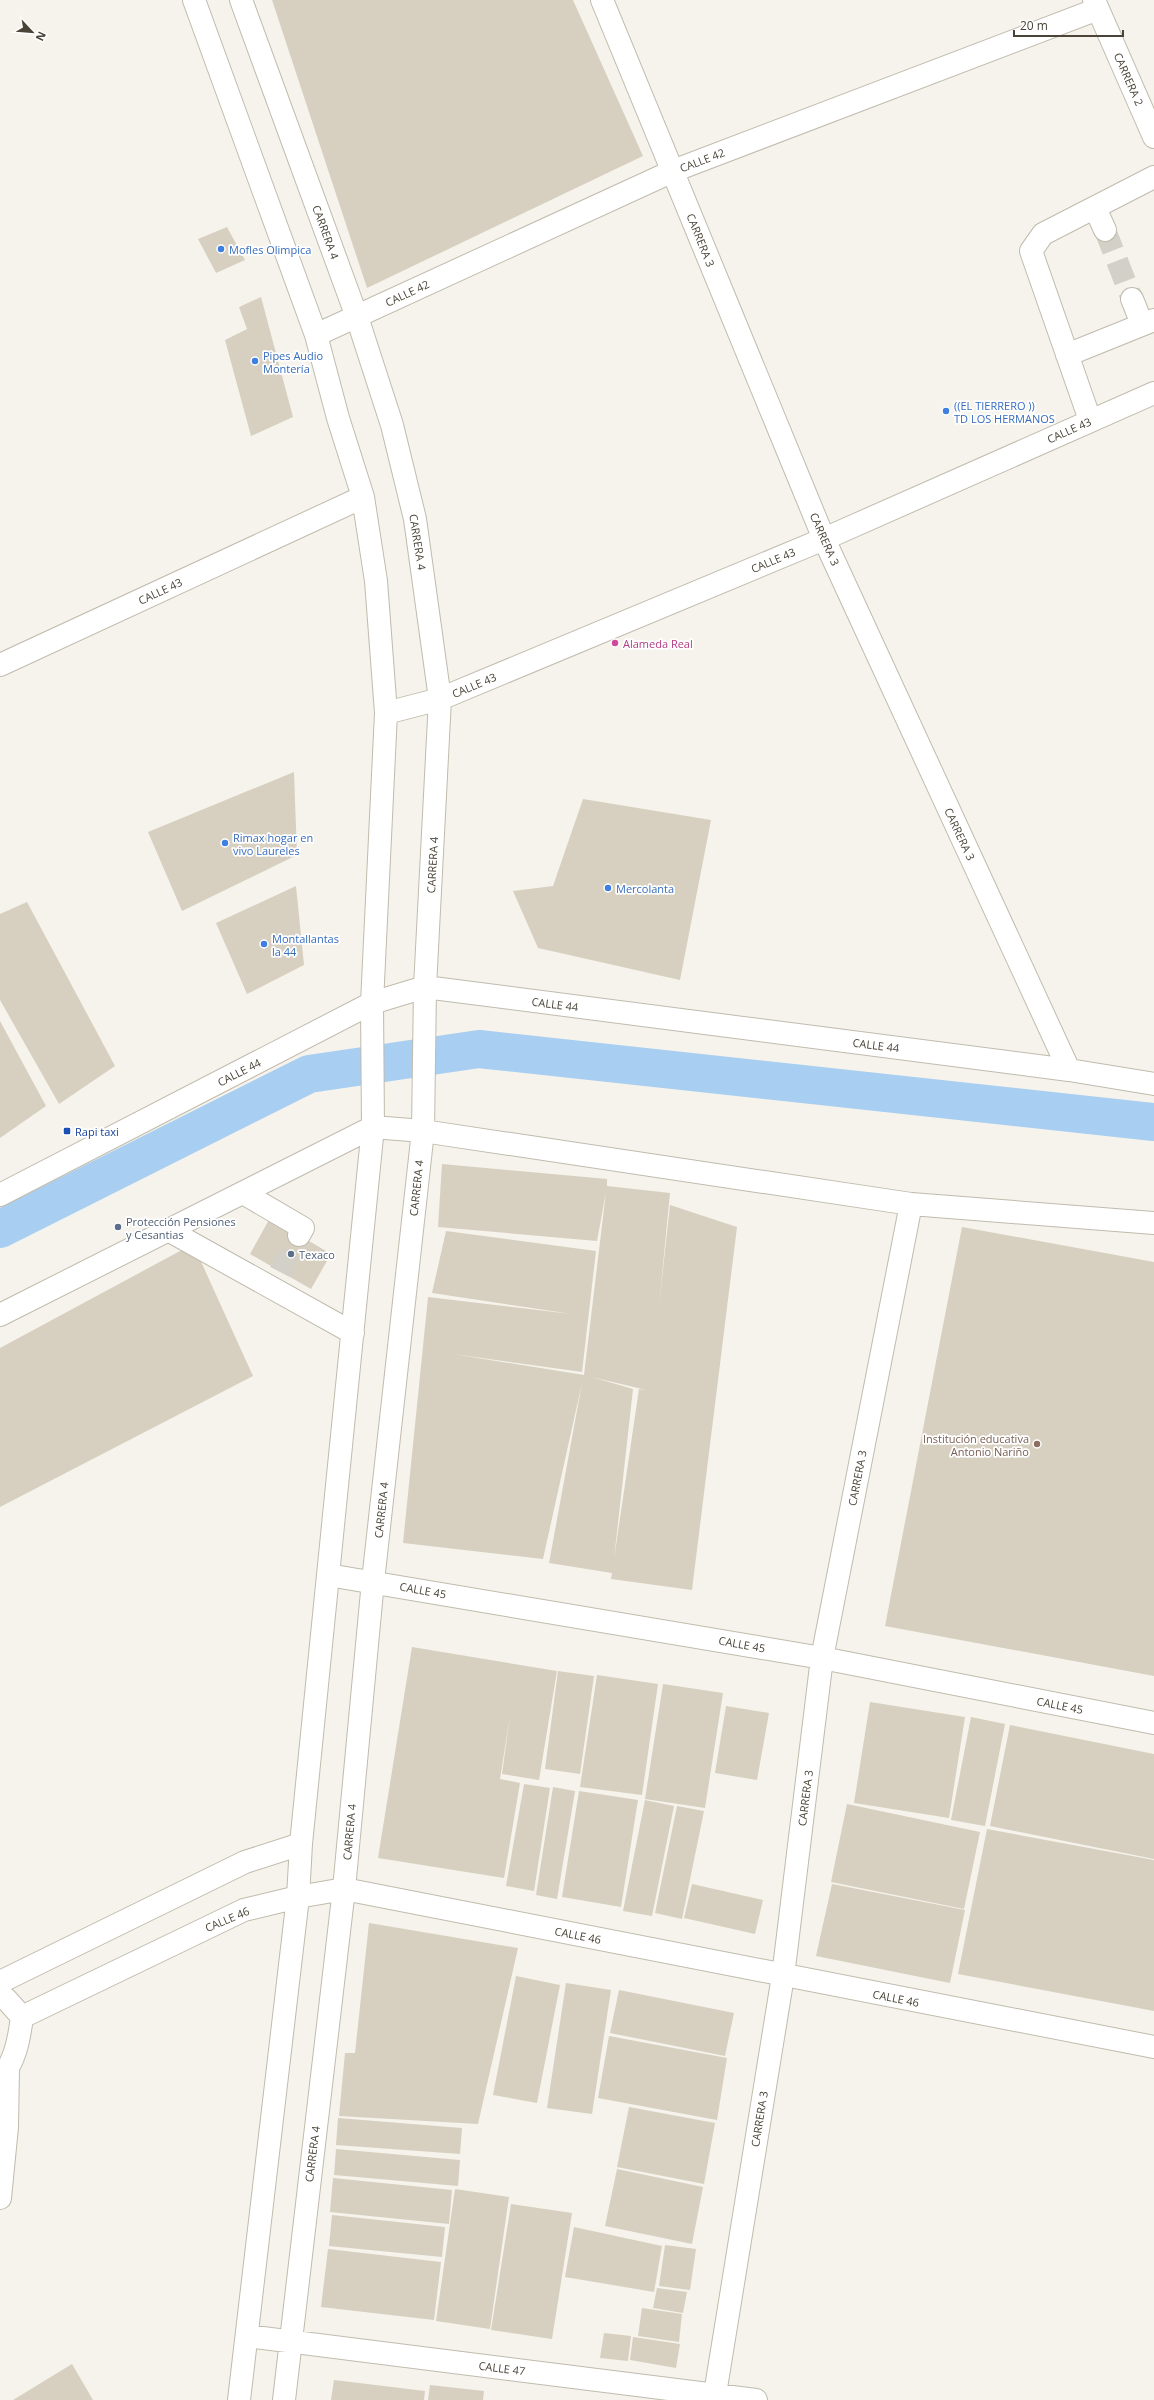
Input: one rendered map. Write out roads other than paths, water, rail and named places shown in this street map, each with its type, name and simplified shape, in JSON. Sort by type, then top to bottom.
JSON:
[{"type":"street","points":[[194,0],[316,335],[338,418],[363,497],[376,581],[386,713],[372,1003],[373,1127],[301,1844],[298,1897],[239,2400]]},
{"type":"street","name":"CARRERA 4","points":[[241,0],[357,317],[392,425],[416,519],[440,699],[425,987],[424,1093],[422,1131],[373,1581],[344,1889],[284,2400]]},
{"type":"street","name":"CARRERA 3","points":[[602,0],[824,539],[1069,1070]]},
{"type":"street","name":"CALLE 42","points":[[316,335],[673,172],[1096,4]]},
{"type":"street","name":"CARRERA 2","points":[[1096,4],[1154,136]]},
{"type":"street","points":[[1090,420],[1030,251],[1043,234],[1154,177]]},
{"type":"street","points":[[1095,208],[1106,230]]},
{"type":"street","points":[[1067,355],[1148,322],[1132,299]]},
{"type":"street","name":"CALLE 43","points":[[386,713],[440,699],[824,539],[1090,420],[1154,394]]},
{"type":"street","name":"CALLE 43","points":[[0,665],[363,497]]},
{"type":"street","name":"CALLE 44","points":[[0,1195],[372,1003],[425,987],[1069,1070],[1154,1084]]},
{"type":"street","points":[[0,1315],[373,1127],[422,1131],[911,1204],[1154,1223]]},
{"type":"street","points":[[243,1193],[303,1228],[299,1235]]},
{"type":"street","name":"CARRERA 3","points":[[714,2397],[783,1976],[822,1658],[911,1204]]},
{"type":"street","points":[[168,1230],[276,1280],[353,1333]]},
{"type":"street","name":"CALLE 45","points":[[328,1575],[373,1581],[822,1658],[1154,1723]]},
{"type":"street","points":[[0,1982],[245,1862],[301,1844]]},
{"type":"street","name":"CALLE 46","points":[[22,2017],[244,1910],[298,1897],[344,1889],[1154,2048]]},
{"type":"street","points":[[0,1996],[6,2000],[22,2017],[19,2041],[4,2074],[7,2127],[0,2198]]},
{"type":"street","name":"CALLE 47","points":[[247,2336],[714,2397],[756,2400]]},
{"type":"waterway","points":[[0,1229],[309,1074],[479,1049],[1154,1122]]},
{"type":"tunnel","points":[[1105,230],[1132,299]]},
{"type":"tunnel","points":[[280,1272],[299,1235]]},
{"type":"place","name":"Mofles Olimpica","points":[[221,249]]},
{"type":"place","name":"Pipes Audio Montería","points":[[255,361]]},
{"type":"place","name":"((EL TIERRERO )) TD LOS HERMANOS","points":[[946,411]]},
{"type":"place","name":"Alameda Real","points":[[615,643]]},
{"type":"place","name":"Rimax hogar en vivo Laureles","points":[[225,843]]},
{"type":"place","name":"Mercolanta","points":[[608,888]]},
{"type":"place","name":"Montallantas la 44","points":[[264,944]]},
{"type":"place","name":"Rapi taxi","points":[[67,1131]]},
{"type":"place","name":"Protección Pensiones y Cesantias","points":[[118,1227]]},
{"type":"place","name":"Texaco","points":[[291,1254]]},
{"type":"place","name":"Institución educativa Antonio Nariño","points":[[1037,1444]]}]
